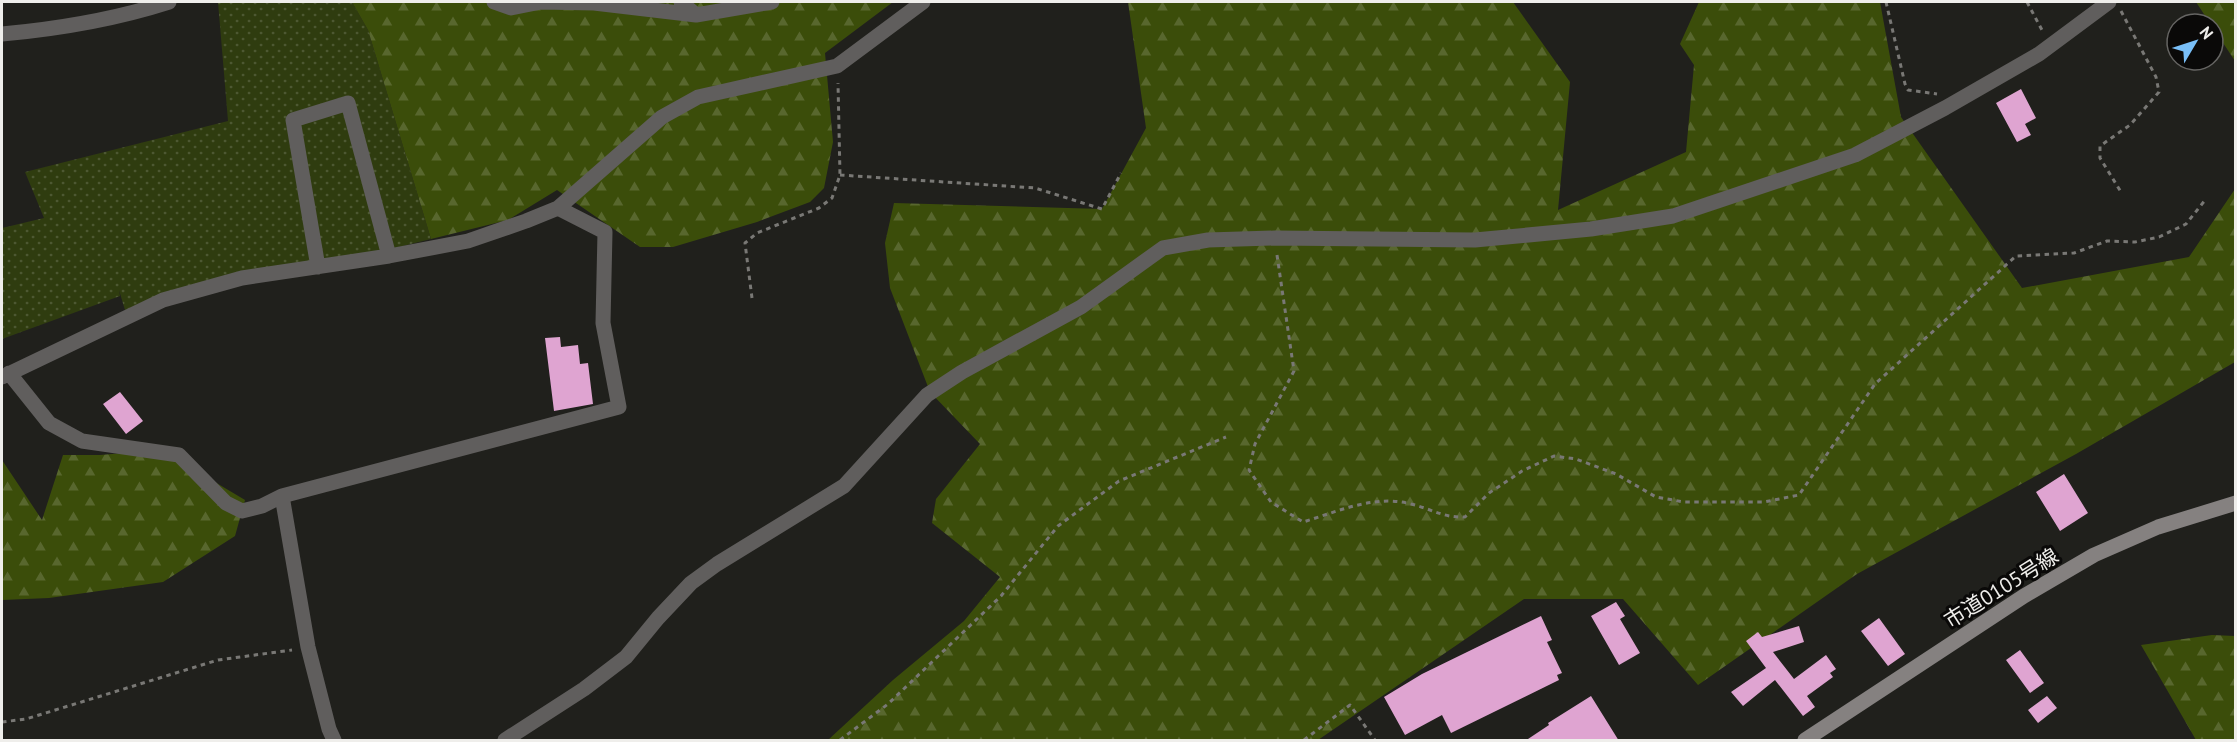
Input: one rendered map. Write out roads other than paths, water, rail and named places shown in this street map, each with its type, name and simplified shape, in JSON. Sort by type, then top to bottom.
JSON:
[{"type":"street","points":[[2,34],[57,27],[169,2]]},
{"type":"street","points":[[494,2],[511,8],[541,2],[594,3],[696,15],[772,2]]},
{"type":"street","points":[[681,2],[696,15]]},
{"type":"street","points":[[558,208],[605,232],[603,323],[619,407],[282,496],[262,506],[242,511],[226,503],[179,455],[82,441],[49,423],[5,375],[163,300],[242,278],[389,256],[468,241],[558,208],[662,117],[698,96],[837,66],[923,2]]},
{"type":"street","points":[[505,741],[584,689],[626,657],[665,611],[708,570],[844,486],[927,394],[962,372],[1081,307],[1164,248],[1208,240],[1275,238],[1476,240],[1591,229],[1673,216],[1856,155],[1955,103],[2115,6]]},
{"type":"street","points":[[318,267],[293,120],[348,103],[389,256]]},
{"type":"street","points":[[282,496],[308,647],[334,741]]},
{"type":"street","name":"市道0105号線","points":[[1805,741],[2024,596],[2094,555],[2158,527],[2235,503]]}]
